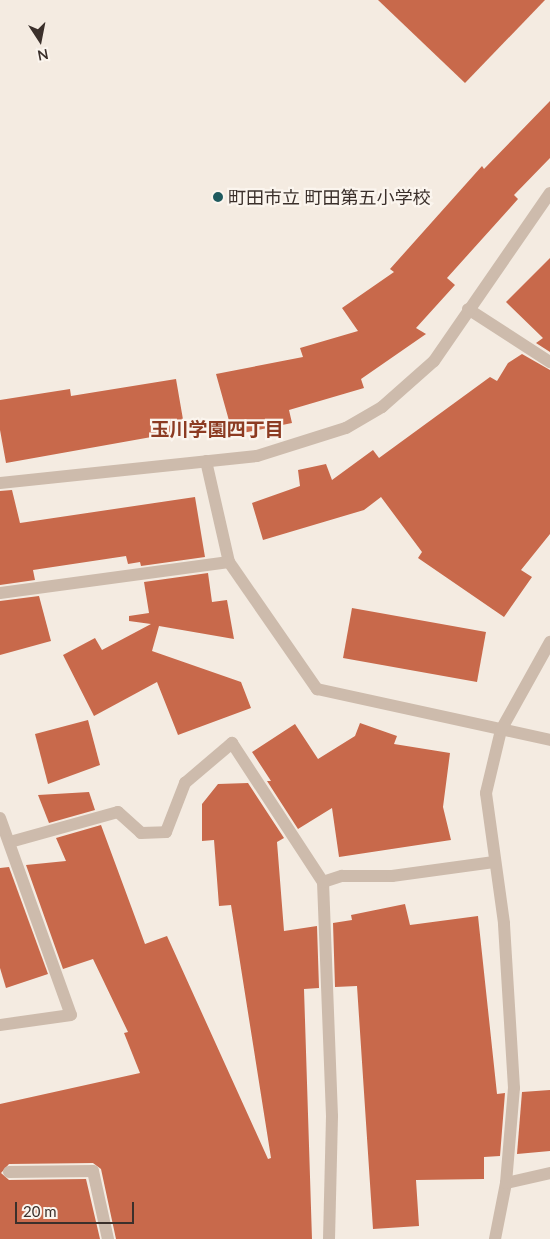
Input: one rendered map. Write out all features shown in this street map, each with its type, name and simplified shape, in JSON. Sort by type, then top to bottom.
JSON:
[{"type":"street","points":[[0,483],[257,456],[346,428],[382,407],[434,362],[468,309],[550,193]]},
{"type":"street","points":[[468,309],[550,362]]},
{"type":"street","points":[[206,461],[229,562],[317,689],[550,740]]},
{"type":"street","points":[[0,593],[229,562]]},
{"type":"street","points":[[495,1239],[506,1183],[514,1088],[504,923],[494,862],[486,793],[501,730],[550,642]]},
{"type":"street","points":[[10,842],[118,812],[141,833],[166,832],[185,784],[232,743],[323,882],[332,1116],[329,1239]]},
{"type":"street","points":[[0,818],[71,1015],[0,1025]]},
{"type":"street","points":[[323,882],[342,876],[392,876],[494,862]]},
{"type":"street","points":[[9,1172],[93,1171],[108,1239]]},
{"type":"street","points":[[506,1183],[550,1173]]},
{"type":"building","points":[[378,0],[545,0],[465,83]]},
{"type":"building","points":[[550,101],[550,158],[514,195],[518,199],[447,278],[455,285],[416,328],[426,334],[361,379],[364,388],[289,410],[292,423],[233,435],[216,374],[303,357],[300,348],[358,331],[342,308],[394,272],[390,269],[482,166],[484,169]]},
{"type":"building","points":[[550,258],[550,352],[536,343],[543,338],[506,302]]},
{"type":"building","points":[[522,354],[550,370],[550,534],[521,570],[532,577],[504,617],[418,558],[422,552],[381,497],[364,510],[263,540],[252,503],[300,486],[298,470],[326,464],[332,480],[373,450],[379,458],[490,377],[497,381],[508,363]]},
{"type":"building","points":[[176,379],[185,431],[6,463],[0,430],[0,400],[70,389],[71,396]]},
{"type":"building","points":[[12,490],[20,523],[195,497],[205,557],[141,566],[140,562],[128,564],[126,556],[33,570],[35,580],[0,585],[0,491]]},
{"type":"building","points":[[208,573],[212,602],[227,600],[234,639],[159,626],[152,651],[241,682],[251,708],[178,735],[157,682],[94,716],[63,655],[95,638],[102,650],[151,624],[129,621],[129,616],[149,613],[144,582]]},
{"type":"building","points":[[39,596],[51,641],[0,655],[0,601]]},
{"type":"building","points":[[352,608],[486,632],[477,682],[343,658]]},
{"type":"building","points":[[88,720],[100,765],[48,784],[35,734]]},
{"type":"building","points":[[360,723],[397,736],[394,744],[450,753],[443,807],[451,840],[339,857],[332,808],[298,829],[267,781],[271,781],[252,752],[295,724],[318,759],[355,736]]},
{"type":"building","points":[[248,783],[284,838],[277,842],[284,931],[317,926],[319,988],[304,989],[312,1239],[116,1239],[101,1169],[93,1163],[9,1164],[1,1173],[9,1180],[86,1179],[100,1239],[0,1239],[0,1104],[140,1073],[124,1033],[128,1032],[93,959],[63,969],[26,865],[66,861],[56,838],[101,825],[145,944],[167,936],[268,1159],[271,1158],[231,905],[219,906],[214,840],[202,841],[202,804],[218,784]]},
{"type":"building","points":[[89,792],[95,810],[49,823],[38,795]]},
{"type":"building","points":[[9,867],[48,974],[6,988],[0,968],[0,868]]},
{"type":"building","points":[[405,904],[410,925],[478,916],[497,1094],[505,1093],[500,1156],[484,1157],[484,1179],[416,1180],[419,1226],[373,1229],[357,986],[335,987],[333,923],[352,920],[351,915]]},
{"type":"building","points":[[550,1090],[550,1151],[517,1154],[522,1092]]},
{"type":"place","name":"町田市立 町田第五小学校","points":[[218,197]]},
{"type":"district","name":"玉川学園四丁目","points":[[217,429]]}]
